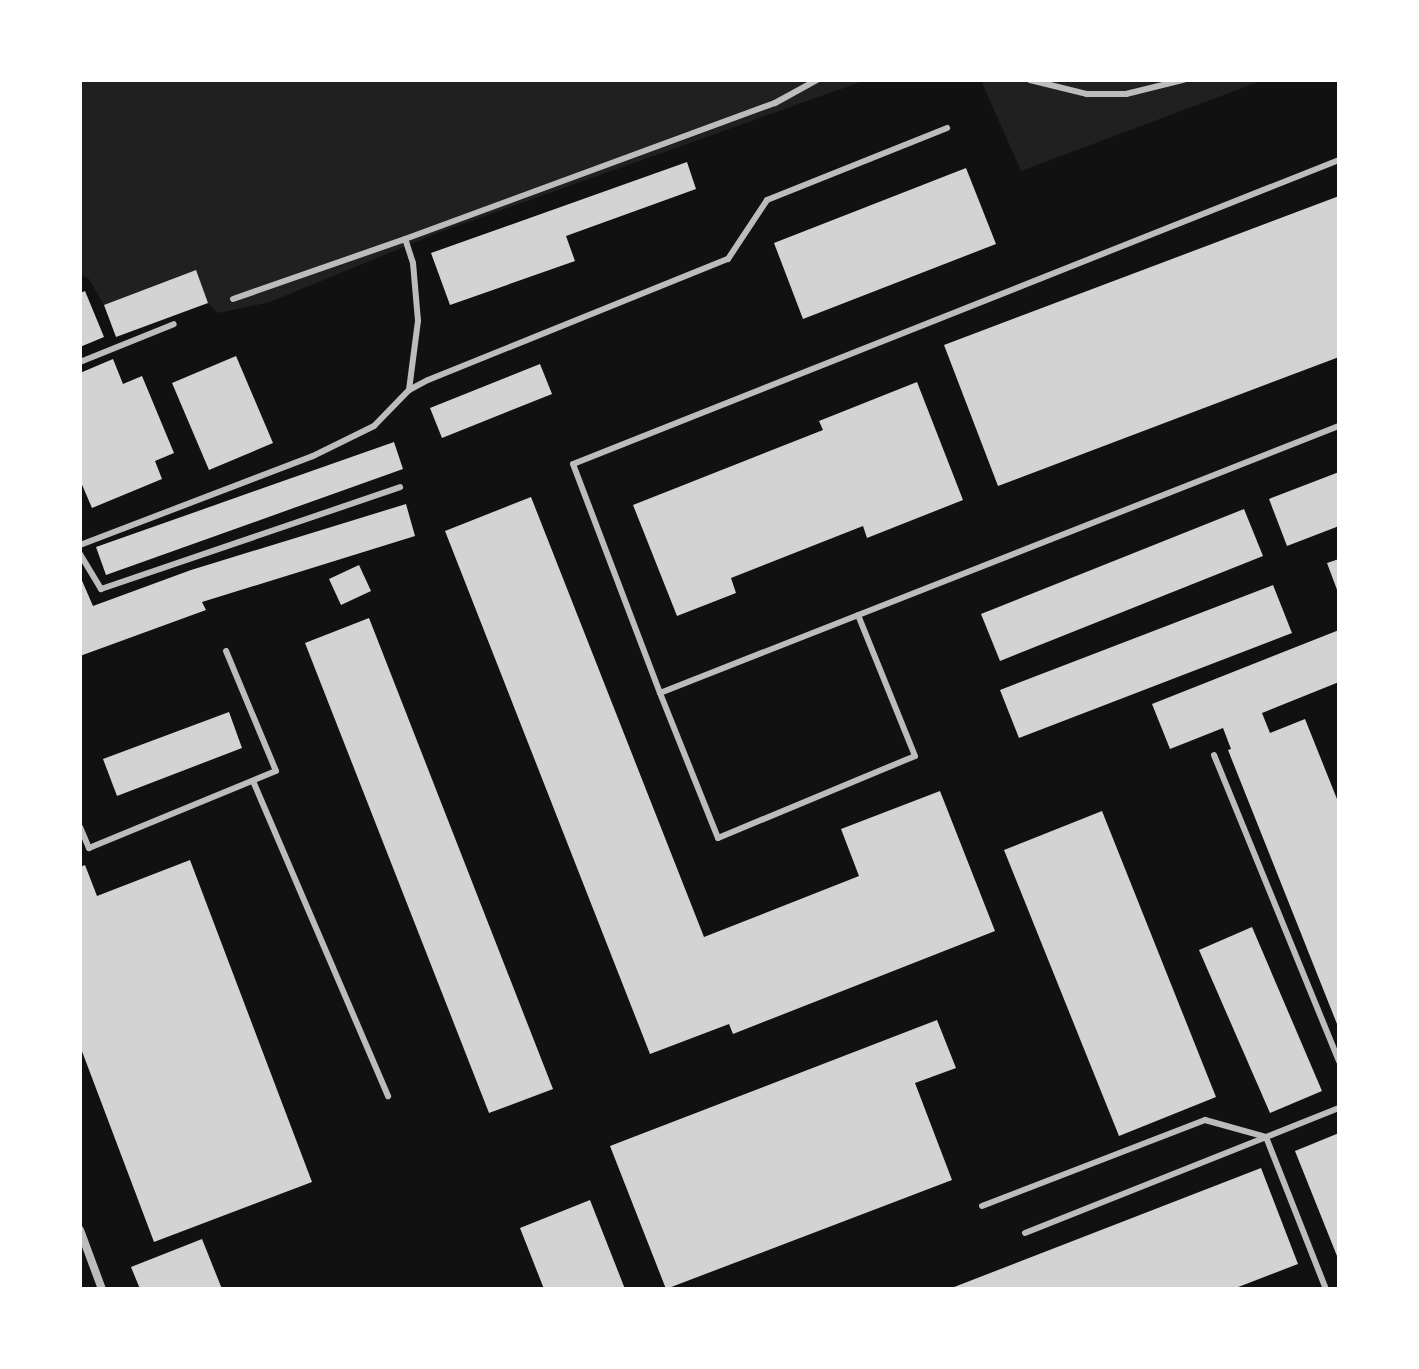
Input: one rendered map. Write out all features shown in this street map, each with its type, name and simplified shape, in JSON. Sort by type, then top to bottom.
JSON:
[{"type":"street","points":[[80,1230],[102,1289]]},
{"type":"lane","points":[[233,299],[775,103],[817,80]]},
{"type":"lane","points":[[1030,80],[1087,94],[1126,94],[1183,80]]},
{"type":"lane","points":[[80,545],[313,456],[374,426],[409,390],[728,259],[767,200],[947,128]]},
{"type":"lane","points":[[858,615],[915,756],[718,838],[573,464],[1339,160]]},
{"type":"lane","points":[[405,239],[413,263],[418,321],[409,390]]},
{"type":"lane","points":[[80,362],[174,324]]},
{"type":"lane","points":[[660,693],[1339,426]]},
{"type":"lane","points":[[80,554],[101,589],[400,487]]},
{"type":"lane","points":[[80,827],[89,848],[276,771],[226,651]]},
{"type":"lane","points":[[1214,755],[1339,1062]]},
{"type":"lane","points":[[253,781],[388,1096]]},
{"type":"lane","points":[[1025,1233],[1339,1108]]},
{"type":"lane","points":[[982,1206],[1205,1120],[1266,1137]]},
{"type":"lane","points":[[1266,1137],[1326,1289]]},
{"type":"shaded area","points":[[80,80],[866,80],[440,232],[270,302],[218,313],[208,303],[195,270],[104,305],[89,279],[80,274]]},
{"type":"shaded area","points":[[981,80],[1264,80],[1021,171]]},
{"type":"building","points":[[687,162],[696,189],[566,236],[575,261],[450,305],[431,253]]},
{"type":"building","points":[[966,168],[996,244],[803,319],[774,243]]},
{"type":"building","points":[[1339,196],[1339,357],[998,486],[944,345]]},
{"type":"building","points":[[196,270],[208,303],[116,337],[104,305]]},
{"type":"building","points":[[85,291],[104,337],[80,347],[80,293]]},
{"type":"building","points":[[236,356],[273,443],[209,470],[172,383]]},
{"type":"building","points":[[113,359],[123,384],[142,376],[174,453],[155,461],[162,479],[92,508],[80,480],[80,373]]},
{"type":"building","points":[[540,364],[552,394],[442,438],[430,408]]},
{"type":"building","points":[[917,382],[963,500],[867,538],[863,526],[731,578],[736,593],[677,616],[633,505],[823,430],[819,421]]},
{"type":"building","points":[[394,442],[403,469],[106,575],[96,547]]},
{"type":"building","points":[[1339,472],[1339,526],[1287,546],[1269,499]]},
{"type":"building","points":[[531,497],[704,937],[859,876],[841,829],[940,791],[995,931],[733,1034],[729,1024],[650,1054],[445,531]]},
{"type":"building","points":[[406,504],[415,536],[202,602],[206,610],[80,656],[80,576],[93,606],[191,570]]},
{"type":"building","points":[[1244,509],[1263,556],[1000,661],[981,614]]},
{"type":"building","points":[[1339,559],[1339,595],[1327,563]]},
{"type":"building","points":[[359,565],[371,591],[341,605],[329,579]]},
{"type":"building","points":[[1273,585],[1292,633],[1019,738],[1000,690]]},
{"type":"building","points":[[369,618],[553,1089],[489,1113],[305,643]]},
{"type":"building","points":[[1339,630],[1339,682],[1262,713],[1270,733],[1305,719],[1339,804],[1339,1029],[1228,750],[1231,749],[1223,728],[1170,749],[1152,704]]},
{"type":"building","points":[[229,712],[242,748],[117,796],[103,759]]},
{"type":"building","points":[[1102,811],[1216,1097],[1119,1136],[1004,850]]},
{"type":"building","points":[[190,860],[312,1182],[154,1242],[80,1046],[80,867],[85,865],[97,896]]},
{"type":"building","points":[[1252,927],[1322,1091],[1270,1113],[1199,950]]},
{"type":"building","points":[[937,1020],[956,1068],[915,1083],[952,1180],[666,1289],[610,1146]]},
{"type":"building","points":[[1339,1133],[1339,1261],[1295,1151]]},
{"type":"building","points":[[1261,1168],[1298,1264],[1233,1289],[949,1289]]},
{"type":"building","points":[[590,1200],[625,1289],[544,1289],[520,1228]]},
{"type":"building","points":[[202,1239],[222,1289],[140,1289],[131,1267]]}]
